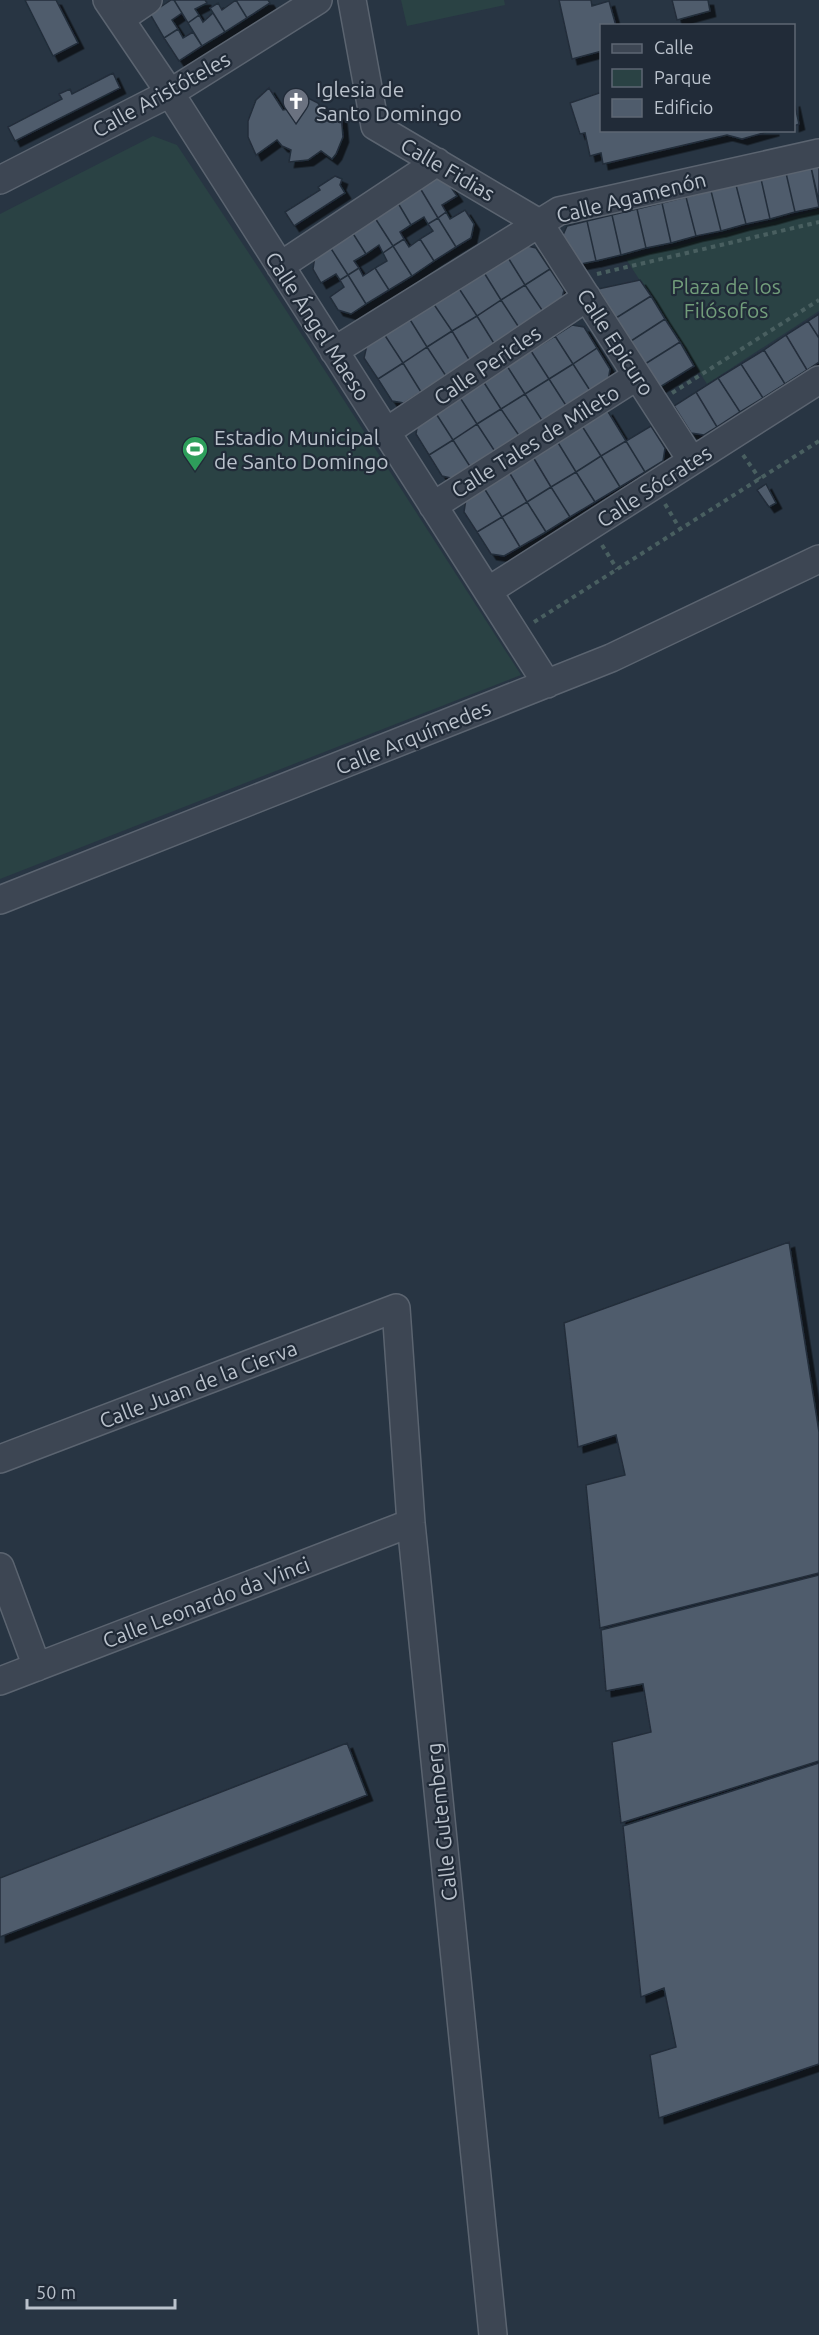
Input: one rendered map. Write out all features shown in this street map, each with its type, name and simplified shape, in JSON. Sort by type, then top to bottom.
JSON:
[{"type":"street","points":[[113,10],[148,0]]},
{"type":"street","name":"Calle Aristóteles","points":[[0,180],[170,93],[318,0]]},
{"type":"street","name":"Calle Fidias","points":[[352,0],[375,126],[539,223]]},
{"type":"street","name":"Calle Ángel Maeso","points":[[113,10],[170,93],[547,684]]},
{"type":"street","name":"Calle Agamenón","points":[[334,351],[559,211],[819,153]]},
{"type":"street","points":[[280,266],[437,162]]},
{"type":"street","name":"Calle Epicuro","points":[[539,223],[692,461]]},
{"type":"street","name":"Calle Pericles","points":[[386,432],[581,288]]},
{"type":"street","name":"Calle Tales de Mileto","points":[[433,506],[637,376]]},
{"type":"street","name":"Calle Sócrates","points":[[488,591],[819,380]]},
{"type":"street","name":"Calle Arquímedes","points":[[0,900],[611,658],[819,559]]},
{"type":"street","name":"Calle Juan de la Cierva","points":[[0,1459],[396,1308]]},
{"type":"street","name":"Calle Gutemberg","points":[[396,1308],[411,1523],[493,2335]]},
{"type":"street","name":"Calle Leonardo da Vinci","points":[[0,1681],[411,1523]]},
{"type":"street","points":[[0,1567],[38,1667]]},
{"type":"path","points":[[581,288],[819,222]]},
{"type":"path","points":[[655,403],[819,300]]},
{"type":"path","points":[[516,634],[819,441]]},
{"type":"path","points":[[743,455],[760,479]]},
{"type":"path","points":[[653,486],[680,530]]},
{"type":"path","points":[[590,527],[617,569]]},
{"type":"green space","points":[[401,0],[504,0],[505,5],[407,26]]},
{"type":"green space","name":"Estadio Municipal de Santo Domingo","points":[[153,136],[177,145],[521,675],[0,879],[0,214]]},
{"type":"green space","name":"Plaza de los Filósofos","points":[[819,210],[819,311],[707,384],[626,259]]},
{"type":"building","points":[[25,0],[56,0],[78,43],[53,56]]},
{"type":"building","points":[[174,0],[182,13],[172,20],[178,29],[164,38],[150,14]]},
{"type":"building","points":[[174,0],[205,0],[207,3],[195,9],[199,15],[188,23]]},
{"type":"building","points":[[236,0],[268,0],[270,3],[247,18]]},
{"type":"building","points":[[236,0],[247,18],[225,32],[210,8],[218,3],[222,10]]},
{"type":"building","points":[[559,0],[591,0],[592,6],[609,1],[615,24],[600,24],[600,52],[572,59]]},
{"type":"building","points":[[672,0],[708,0],[710,11],[677,20]]},
{"type":"building","points":[[213,13],[225,32],[202,46],[188,23],[199,15],[203,22]]},
{"type":"building","points":[[178,29],[183,38],[193,32],[202,46],[179,61],[164,38]]},
{"type":"building","points":[[113,73],[120,88],[15,141],[8,127],[62,99],[59,94],[70,89],[72,94]]},
{"type":"building","name":"Iglesia de Santo Domingo","points":[[269,88],[283,110],[300,107],[302,95],[318,103],[328,118],[341,113],[343,137],[332,159],[321,151],[308,160],[289,162],[291,150],[282,146],[277,140],[256,155],[248,137],[248,121],[256,100]]},
{"type":"building","points":[[600,93],[600,132],[767,132],[742,139],[727,135],[603,164],[601,153],[590,156],[585,133],[580,134],[570,103]]},
{"type":"building","points":[[795,106],[799,124],[795,126]]},
{"type":"building","points":[[819,165],[819,202],[811,167]]},
{"type":"building","points":[[811,167],[819,207],[795,212],[786,173]]},
{"type":"building","points":[[786,173],[795,212],[770,219],[761,179]]},
{"type":"building","points":[[335,176],[342,179],[340,185],[345,193],[294,226],[285,212],[320,190],[318,187]]},
{"type":"building","points":[[437,177],[448,183],[457,196],[442,205],[446,212],[438,218],[420,188]]},
{"type":"building","points":[[761,179],[770,219],[746,224],[736,185]]},
{"type":"building","points":[[736,185],[746,224],[721,231],[711,191]]},
{"type":"building","points":[[420,188],[438,218],[428,224],[424,217],[411,225],[398,203]]},
{"type":"building","points":[[711,191],[721,231],[696,236],[686,197]]},
{"type":"building","points":[[686,197],[696,236],[671,243],[662,203]]},
{"type":"building","points":[[398,203],[411,225],[400,232],[404,239],[393,246],[375,218]]},
{"type":"building","points":[[662,203],[671,243],[646,248],[637,209]]},
{"type":"building","points":[[637,209],[646,248],[621,255],[612,215]]},
{"type":"building","points":[[465,210],[474,224],[471,238],[456,247],[438,218],[446,212],[450,219]]},
{"type":"building","points":[[612,215],[621,255],[596,261],[587,221]]},
{"type":"building","points":[[375,218],[393,246],[383,253],[379,245],[366,254],[352,232]]},
{"type":"building","points":[[438,218],[456,247],[434,261],[420,239],[433,231],[428,224]]},
{"type":"building","points":[[587,221],[596,261],[581,264],[563,235],[567,226]]},
{"type":"building","points":[[352,232],[366,254],[354,261],[359,268],[348,275],[330,247]]},
{"type":"building","points":[[404,239],[409,247],[420,239],[434,261],[412,276],[393,246]]},
{"type":"building","points":[[524,245],[536,248],[550,269],[525,285],[507,256]]},
{"type":"building","points":[[393,246],[412,276],[389,290],[375,268],[387,261],[383,253]]},
{"type":"building","points":[[330,247],[348,275],[340,280],[336,274],[321,283],[313,269],[315,256]]},
{"type":"building","points":[[507,256],[525,285],[501,300],[483,271]]},
{"type":"building","points":[[359,268],[363,276],[375,268],[389,290],[366,304],[348,275]]},
{"type":"building","points":[[550,269],[564,290],[561,303],[544,313],[525,285]]},
{"type":"building","points":[[483,271],[501,300],[477,316],[458,287]]},
{"type":"building","points":[[348,275],[366,304],[351,314],[338,310],[330,297],[344,287],[340,280]]},
{"type":"building","points":[[640,280],[651,296],[616,318],[598,289]]},
{"type":"building","points":[[525,285],[544,313],[520,329],[501,300]]},
{"type":"building","points":[[458,287],[477,316],[452,331],[433,303]]},
{"type":"building","points":[[651,296],[665,319],[631,341],[616,318]]},
{"type":"building","points":[[501,300],[520,329],[495,345],[477,316]]},
{"type":"building","points":[[433,303],[452,331],[427,347],[409,318]]},
{"type":"building","points":[[819,314],[819,338],[808,321]]},
{"type":"building","points":[[477,316],[495,345],[470,361],[452,331]]},
{"type":"building","points":[[409,318],[427,347],[403,363],[384,334]]},
{"type":"building","points":[[665,319],[680,342],[645,364],[631,341]]},
{"type":"building","points":[[808,321],[819,338],[819,362],[807,370],[786,335]]},
{"type":"building","points":[[572,325],[584,327],[597,348],[573,364],[555,336]]},
{"type":"building","points":[[452,331],[470,361],[446,376],[427,347]]},
{"type":"building","points":[[384,334],[403,363],[378,379],[364,358],[367,345]]},
{"type":"building","points":[[786,335],[807,370],[785,384],[764,350]]},
{"type":"building","points":[[555,336],[573,364],[549,379],[531,351]]},
{"type":"building","points":[[680,342],[694,366],[660,387],[645,364]]},
{"type":"building","points":[[427,347],[446,376],[421,392],[403,363]]},
{"type":"building","points":[[597,348],[610,369],[608,381],[591,392],[573,364]]},
{"type":"building","points":[[764,350],[785,384],[763,398],[741,364]]},
{"type":"building","points":[[531,351],[549,379],[525,394],[507,366]]},
{"type":"building","points":[[403,363],[421,392],[404,403],[392,401],[378,379]]},
{"type":"building","points":[[573,364],[591,392],[567,407],[549,379]]},
{"type":"building","points":[[741,364],[763,398],[740,412],[718,378]]},
{"type":"building","points":[[507,366],[525,394],[501,409],[483,381]]},
{"type":"building","points":[[718,378],[740,412],[717,427],[696,392]]},
{"type":"building","points":[[549,379],[567,407],[543,422],[525,394]]},
{"type":"building","points":[[483,381],[501,409],[477,424],[459,396]]},
{"type":"building","points":[[696,392],[717,427],[704,435],[691,433],[674,406]]},
{"type":"building","points":[[525,394],[543,422],[520,437],[501,409]]},
{"type":"building","points":[[459,396],[477,424],[453,440],[435,412]]},
{"type":"building","points":[[501,409],[520,437],[496,453],[477,424]]},
{"type":"building","points":[[607,410],[626,441],[601,456],[582,426]]},
{"type":"building","points":[[435,412],[453,440],[429,455],[416,434],[418,422]]},
{"type":"building","points":[[477,424],[496,453],[471,468],[453,440]]},
{"type":"building","points":[[582,426],[601,456],[576,472],[557,441]]},
{"type":"building","points":[[651,426],[665,448],[663,461],[645,472],[626,441]]},
{"type":"building","points":[[453,440],[471,468],[455,479],[442,476],[429,455]]},
{"type":"building","points":[[557,441],[576,472],[551,487],[533,457]]},
{"type":"building","points":[[626,441],[645,472],[620,487],[601,456]]},
{"type":"building","points":[[601,456],[620,487],[595,502],[576,472]]},
{"type":"building","points":[[533,457],[551,487],[527,502],[509,472]]},
{"type":"building","points":[[509,472],[527,502],[502,517],[484,488]]},
{"type":"building","points":[[576,472],[595,502],[570,517],[551,487]]},
{"type":"building","points":[[766,484],[776,503],[769,507],[757,490]]},
{"type":"building","points":[[551,487],[570,517],[546,532],[527,502]]},
{"type":"building","points":[[484,488],[502,517],[477,532],[464,512],[466,499]]},
{"type":"building","points":[[527,502],[546,532],[520,547],[502,517]]},
{"type":"building","points":[[502,517],[520,547],[504,556],[491,554],[477,532]]},
{"type":"building","points":[[789,1242],[819,1432],[819,1573],[600,1628],[586,1485],[625,1475],[616,1435],[578,1447],[564,1323]]},
{"type":"building","points":[[819,1575],[819,1761],[621,1823],[612,1742],[651,1732],[643,1684],[606,1691],[601,1630]]},
{"type":"building","points":[[347,1743],[367,1795],[0,1937],[0,1878]]},
{"type":"building","points":[[819,1763],[819,2064],[659,2118],[650,2055],[676,2047],[664,1988],[641,1997],[623,1826]]},
{"type":"place","name":"Iglesia de Santo Domingo","points":[[296,124]]},
{"type":"place","name":"Estadio Municipal de Santo Domingo","points":[[195,472]]}]
